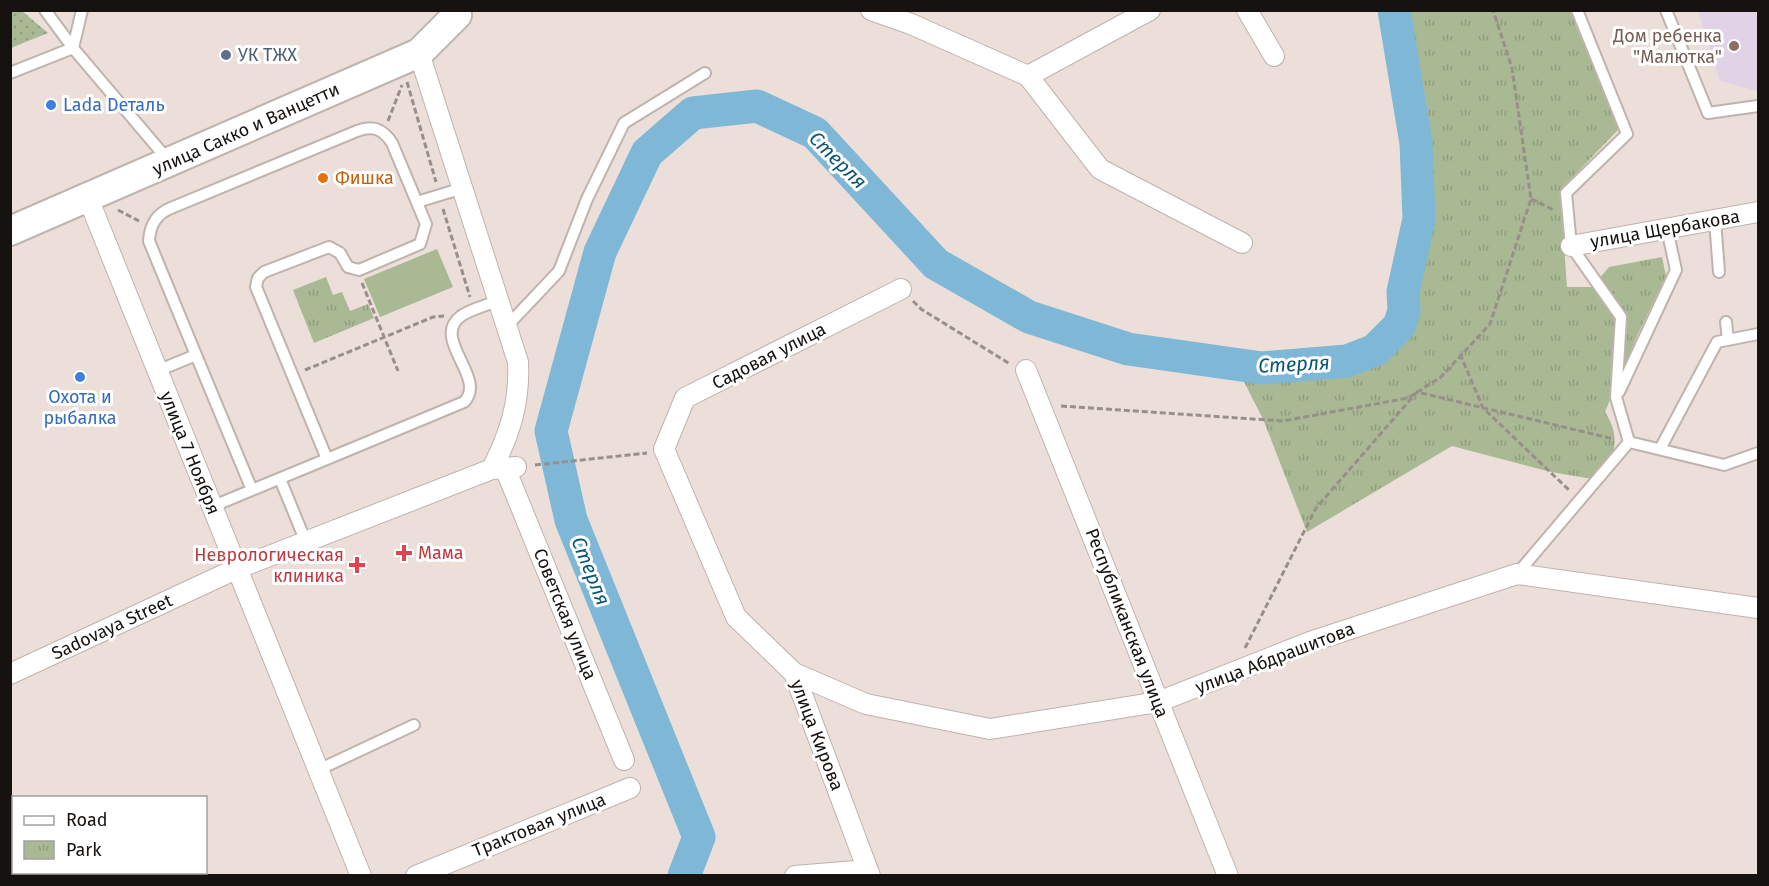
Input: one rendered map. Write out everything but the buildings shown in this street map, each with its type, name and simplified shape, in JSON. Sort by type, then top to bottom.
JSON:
[{"type":"street","points":[[871,10],[911,24],[1028,76],[1100,169],[1242,243]]},
{"type":"street","points":[[1028,76],[1150,10]]},
{"type":"street","points":[[1247,10],[1274,56]]},
{"type":"street","name":"улица Сакко и Ванцетти","points":[[10,231],[98,201],[171,162],[419,53],[460,12]]},
{"type":"street","points":[[419,53],[518,362],[518,402],[509,435],[504,468]]},
{"type":"street","name":"улица 7 Ноября","points":[[98,201],[157,371],[361,876]]},
{"type":"street","name":"улица Щербакова","points":[[1571,246],[1758,212]]},
{"type":"street","name":"Садовая улица","points":[[664,449],[685,398],[901,289]]},
{"type":"street","name":"Республиканская улица","points":[[1026,370],[1042,404],[1228,876]]},
{"type":"street","name":"улица Кирова","points":[[664,449],[736,617],[794,673],[869,873]]},
{"type":"street","name":"Sadovaya Street","points":[[10,674],[236,569],[504,468]]},
{"type":"street","name":"Советская улица","points":[[504,468],[624,760]]},
{"type":"street","name":"улица Абдрашитова","points":[[794,673],[866,704],[990,729],[1158,702],[1310,642],[1517,574],[1758,608]]},
{"type":"street","name":"Трактовая улица","points":[[416,876],[630,788]]},
{"type":"street","points":[[795,876],[869,873]]},
{"type":"lane","points":[[45,10],[73,48],[171,162]]},
{"type":"lane","points":[[73,48],[82,10]]},
{"type":"lane","points":[[1577,10],[1627,134],[1566,193],[1571,246],[1621,317],[1616,397],[1629,442]]},
{"type":"lane","points":[[1666,10],[1708,113],[1758,106]]},
{"type":"lane","points":[[10,73],[73,48]]},
{"type":"lane","points":[[508,325],[559,271],[587,199],[624,123],[705,73]]},
{"type":"lane","points":[[252,490],[149,241],[151,227],[164,211],[365,128],[384,132],[392,143],[426,224],[420,243],[357,270],[348,267],[340,253],[329,247],[264,272],[258,278],[256,287],[327,459]]},
{"type":"lane","points":[[417,202],[463,188]]},
{"type":"lane","points":[[1714,220],[1719,272]]},
{"type":"lane","points":[[1616,397],[1676,270],[1667,229]]},
{"type":"lane","points":[[211,507],[459,405],[467,398],[471,385],[452,340],[456,321],[460,316],[499,300]]},
{"type":"lane","points":[[1725,322],[1728,340]]},
{"type":"lane","points":[[1660,449],[1717,342],[1758,334]]},
{"type":"lane","points":[[157,371],[196,355]]},
{"type":"lane","points":[[1629,442],[1724,465],[1758,453]]},
{"type":"lane","points":[[1517,574],[1629,442]]},
{"type":"lane","points":[[280,479],[306,542]]},
{"type":"lane","points":[[318,770],[414,724]]},
{"type":"path","points":[[1042,404],[1283,421],[1408,398],[1441,377],[1490,324],[1531,199],[1512,68],[1493,10]]},
{"type":"path","points":[[384,132],[405,78]]},
{"type":"path","points":[[1531,199],[1568,217]]},
{"type":"path","points":[[98,201],[151,227]]},
{"type":"path","points":[[357,270],[398,370]]},
{"type":"path","points":[[901,289],[921,309],[1004,362],[1026,370]]},
{"type":"path","points":[[292,375],[440,315],[456,321]]},
{"type":"path","points":[[1460,354],[1483,408],[1569,489],[1562,521]]},
{"type":"path","points":[[1417,392],[1629,442]]},
{"type":"path","points":[[1232,673],[1316,508],[1417,392]]},
{"type":"path","points":[[504,468],[636,456]]},
{"type":"shaded area","name":"Дом ребенка \"Малютка\"","points":[[1698,11],[1758,11],[1758,91],[1720,81]]},
{"type":"green space","points":[[11,10],[22,11],[48,33],[11,48]]},
{"type":"green space","points":[[1402,11],[1570,11],[1619,129],[1560,190],[1567,287],[1592,287],[1609,267],[1662,257],[1666,276],[1637,336],[1605,412],[1615,438],[1613,454],[1604,481],[1551,472],[1452,446],[1307,532],[1263,419],[1242,378],[1348,370],[1385,356],[1411,324],[1413,287],[1429,221],[1428,164]]},
{"type":"green space","points":[[437,249],[453,287],[380,317],[364,279]]},
{"type":"green space","points":[[326,277],[333,295],[342,292],[350,311],[368,304],[374,318],[314,343],[293,290]]},
{"type":"waterway","name":"Стерля","points":[[684,876],[699,837],[571,520],[551,431],[600,252],[647,153],[693,113],[757,106],[815,133],[936,264],[1029,317],[1128,349],[1262,368],[1347,361],[1375,350],[1399,326],[1404,311],[1403,292],[1419,219],[1416,143],[1394,10]]},
{"type":"place","name":"Дом ребенка \"Малютка\"","points":[[1734,46]]},
{"type":"place","name":"УК ТЖХ","points":[[226,55]]},
{"type":"place","name":"Lada Dеталь","points":[[51,105]]},
{"type":"place","name":"Фишка","points":[[323,178]]},
{"type":"place","name":"Охота и рыбалка","points":[[80,377]]},
{"type":"place","name":"Мама","points":[[404,553]]},
{"type":"place","name":"Неврологическая клиника","points":[[357,565]]}]
